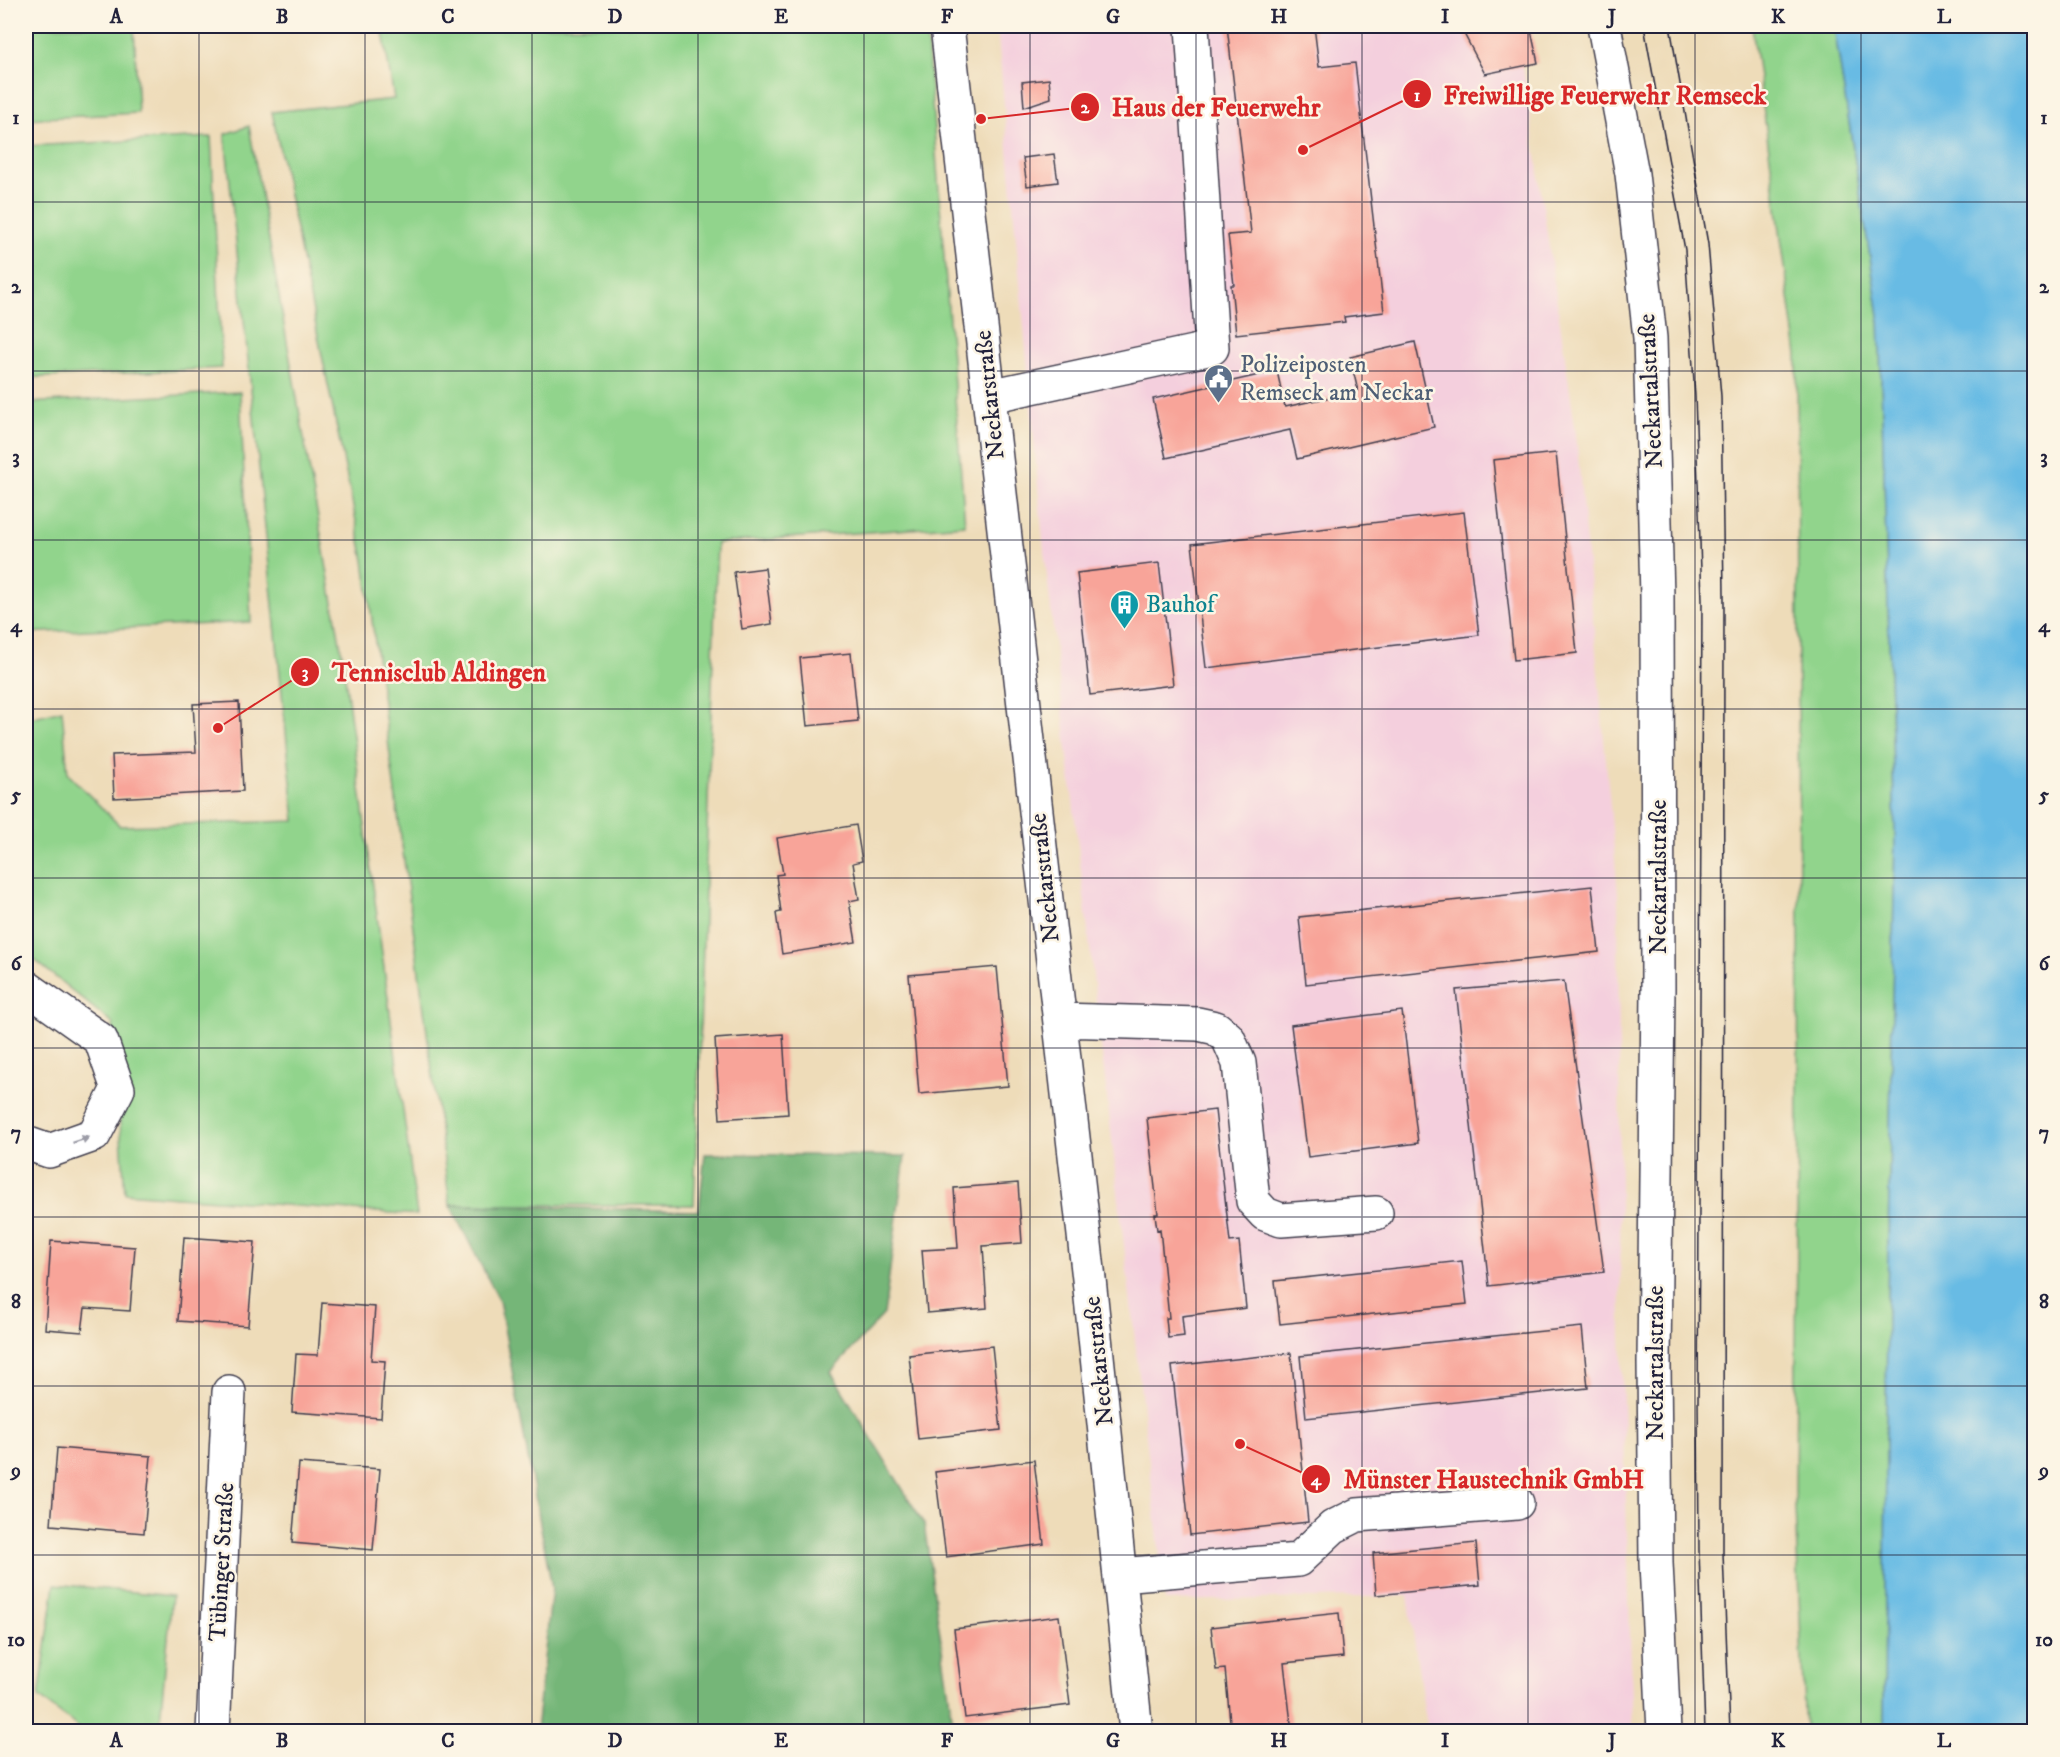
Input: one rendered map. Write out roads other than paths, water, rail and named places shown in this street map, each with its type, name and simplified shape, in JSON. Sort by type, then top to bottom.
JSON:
[{"type":"street","name":"Neckarstraße","points":[[947,26],[1060,1020],[1136,1731]]},
{"type":"street","points":[[990,396],[1212,348],[1192,26]]},
{"type":"street","name":"Neckartalstraße","points":[[1604,26],[1632,174],[1650,338],[1657,596],[1658,1001],[1654,1363],[1656,1552],[1664,1731]]},
{"type":"street","points":[[26,987],[101,1040],[118,1089],[94,1135],[48,1151],[26,1143]]},
{"type":"street","points":[[1060,1020],[1198,1024],[1216,1028],[1228,1038],[1239,1063],[1253,1201],[1265,1214],[1281,1220],[1376,1213]]},
{"type":"street","name":"Tübinger Straße","points":[[213,1731],[229,1392]]},
{"type":"street","points":[[1120,1575],[1298,1560],[1333,1527],[1357,1515],[1517,1503]]},
{"type":"water","points":[[1834,26],[2034,26],[2034,1731],[1884,1731],[1887,1308],[1895,832],[1879,315]]},
{"type":"tram line","points":[[1644,26],[1685,250],[1695,396],[1702,600],[1698,1404],[1699,1550],[1705,1732]]},
{"type":"tram line","points":[[1670,26],[1708,244],[1721,396],[1724,594],[1723,1553],[1730,1732]]},
{"type":"place","name":"Haus der Feuerwehr","points":[[981,119]]},
{"type":"place","name":"Freiwillige Feuerwehr Remseck","points":[[1303,150]]},
{"type":"place","name":"Polizeiposten Remseck am Neckar","points":[[1219,404]]},
{"type":"place","name":"Bauhof","points":[[1125,630]]},
{"type":"place","name":"Tennisclub Aldingen","points":[[218,728]]},
{"type":"place","name":"Münster Haustechnik GmbH","points":[[1240,1444]]}]
